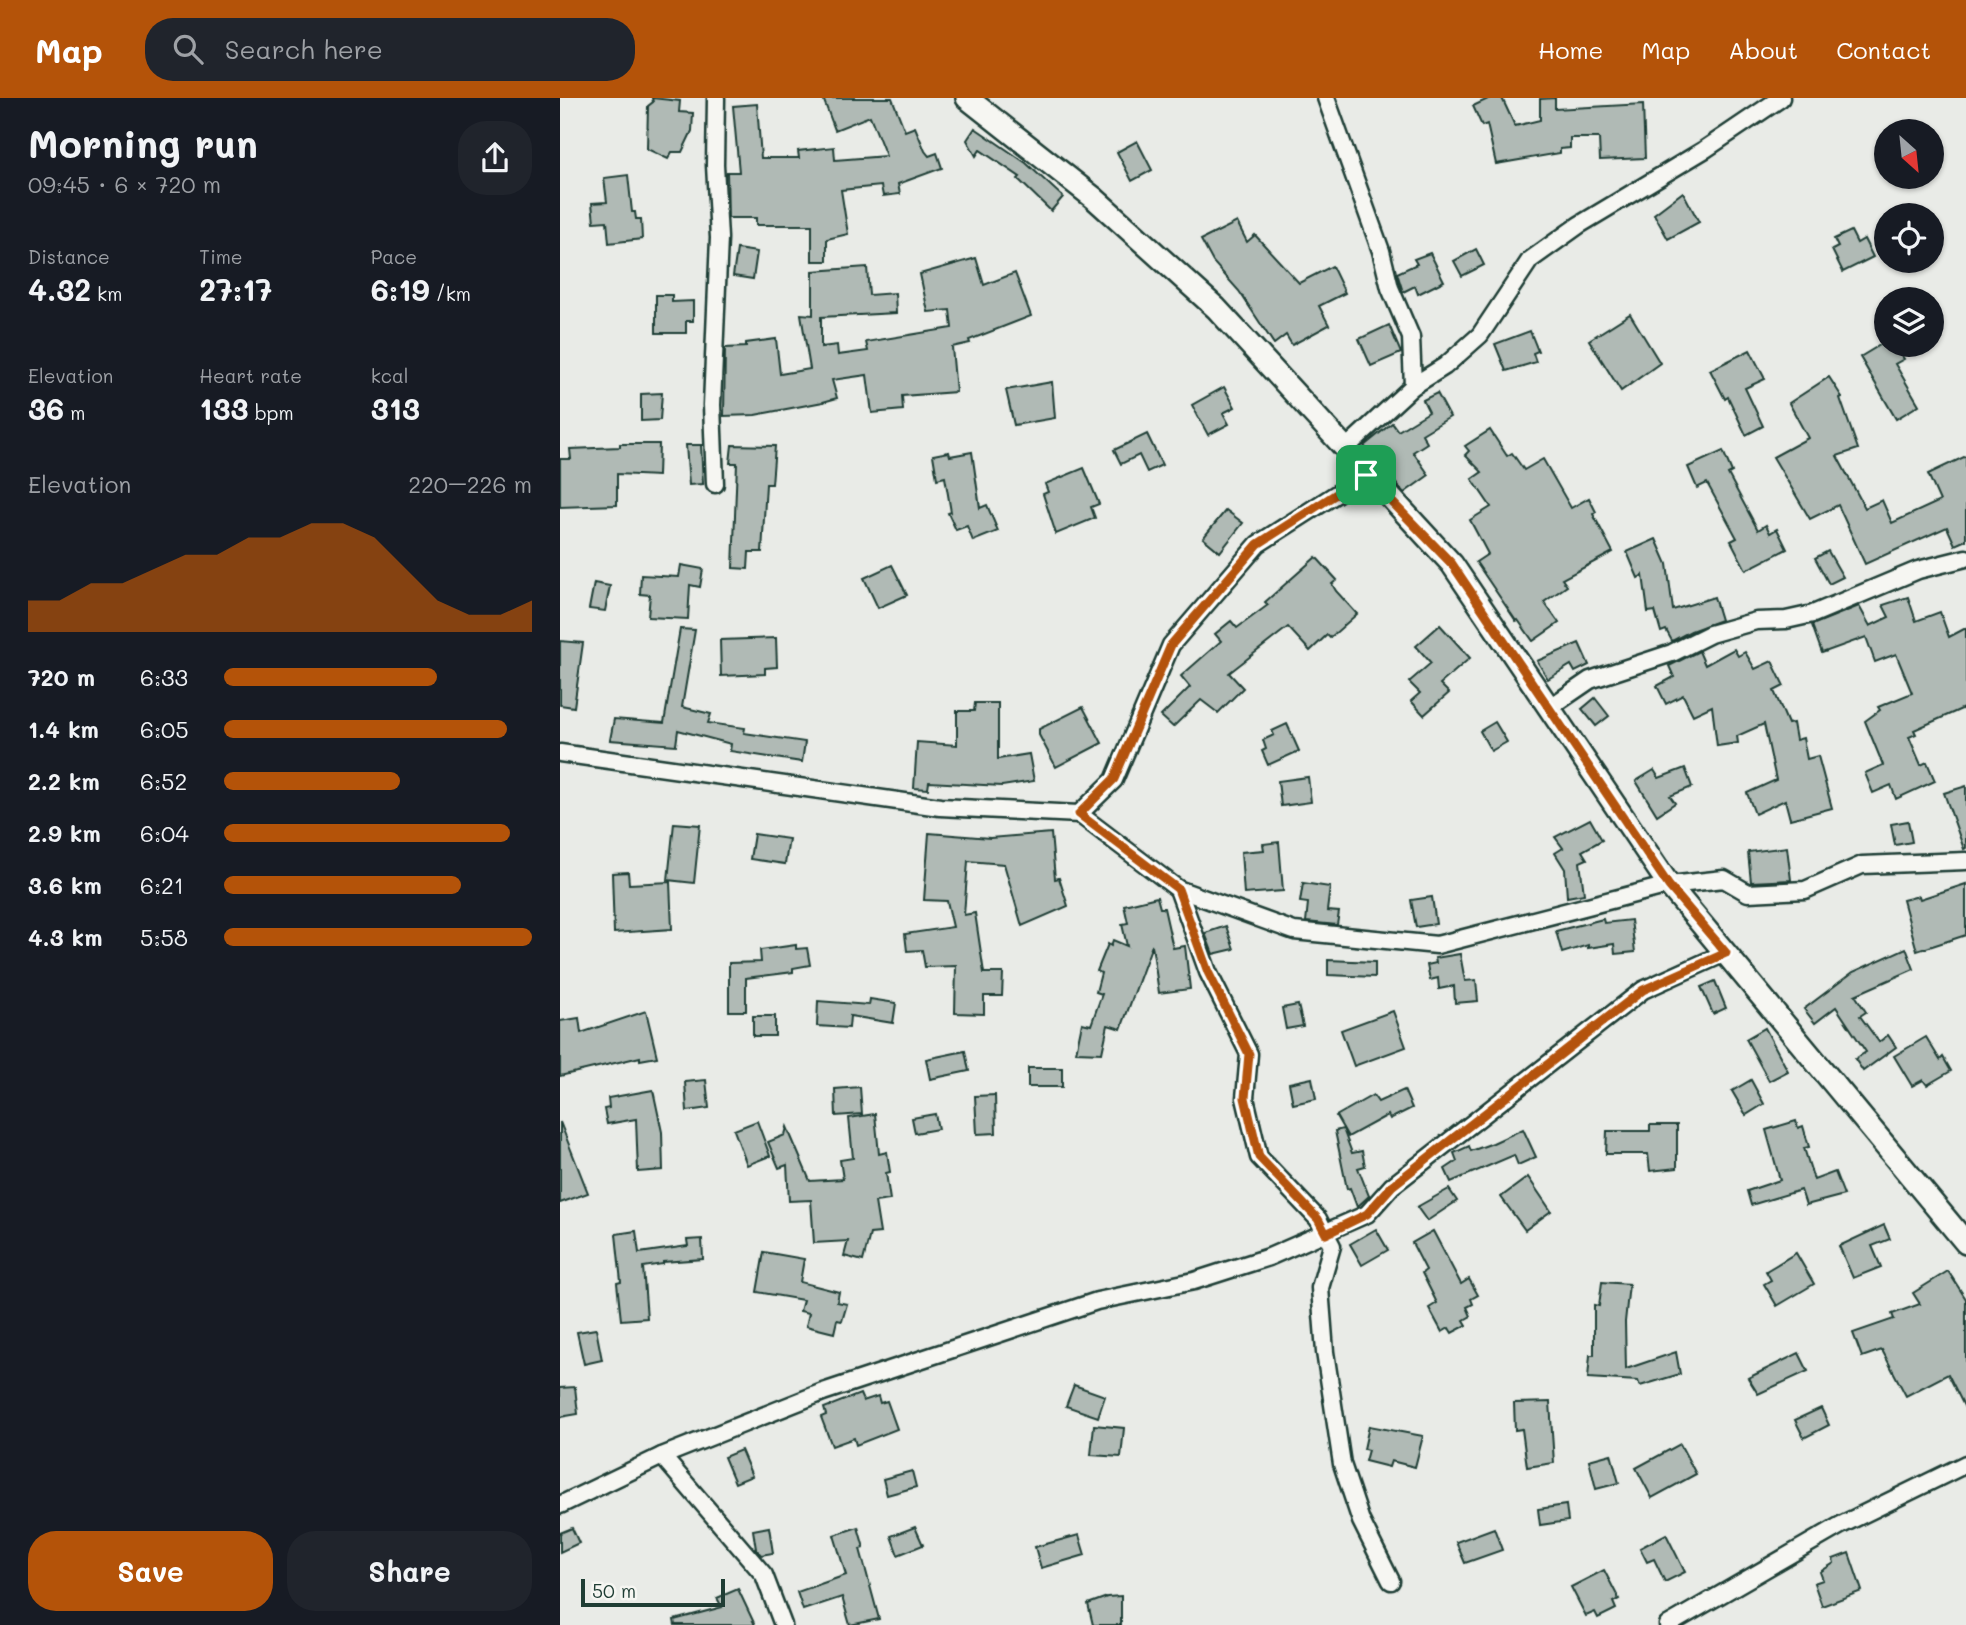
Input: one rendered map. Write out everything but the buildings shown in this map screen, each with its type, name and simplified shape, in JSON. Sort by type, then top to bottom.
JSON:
[{"type":"street","points":[[715,484],[712,405],[719,238],[715,165],[716,98]]},
{"type":"street","points":[[967,98],[1094,198],[1216,309],[1346,448],[1366,475],[1452,564],[1669,886],[1966,1243]]},
{"type":"street","points":[[1326,98],[1381,251],[1390,288],[1411,337],[1413,386]]},
{"type":"street","points":[[1346,448],[1413,386],[1444,366],[1480,335],[1530,260],[1579,225],[1704,150],[1781,98]]},
{"type":"street","points":[[1079,814],[1114,779],[1171,645],[1258,544],[1366,475]]},
{"type":"street","points":[[1549,708],[1590,680],[1672,653],[1710,634],[1756,621],[1786,620],[1813,614],[1918,570],[1966,558]]},
{"type":"street","points":[[560,753],[940,807],[1079,814],[1178,889],[1294,931],[1437,944],[1669,886],[1724,878],[1748,893],[1805,890],[1862,865],[1966,861]]},
{"type":"street","points":[[1178,889],[1208,972],[1249,1054],[1245,1098],[1259,1157],[1318,1219],[1332,1246],[1320,1288],[1325,1352],[1342,1464],[1361,1521],[1391,1581]]},
{"type":"street","points":[[560,1505],[662,1456],[823,1392],[1097,1301],[1194,1281],[1269,1257],[1326,1234],[1367,1214],[1392,1186],[1643,990],[1726,953]]},
{"type":"street","points":[[662,1456],[764,1575],[783,1625]]},
{"type":"street","points":[[1668,1625],[1842,1525],[1966,1464]]},
{"type":"route","points":[[1366,475],[1452,564],[1669,886],[1726,953],[1643,990],[1392,1186],[1367,1214],[1326,1234],[1318,1219],[1259,1157],[1245,1098],[1249,1054],[1208,972],[1178,889],[1079,814],[1114,779],[1171,645],[1258,544],[1366,475]]}]
